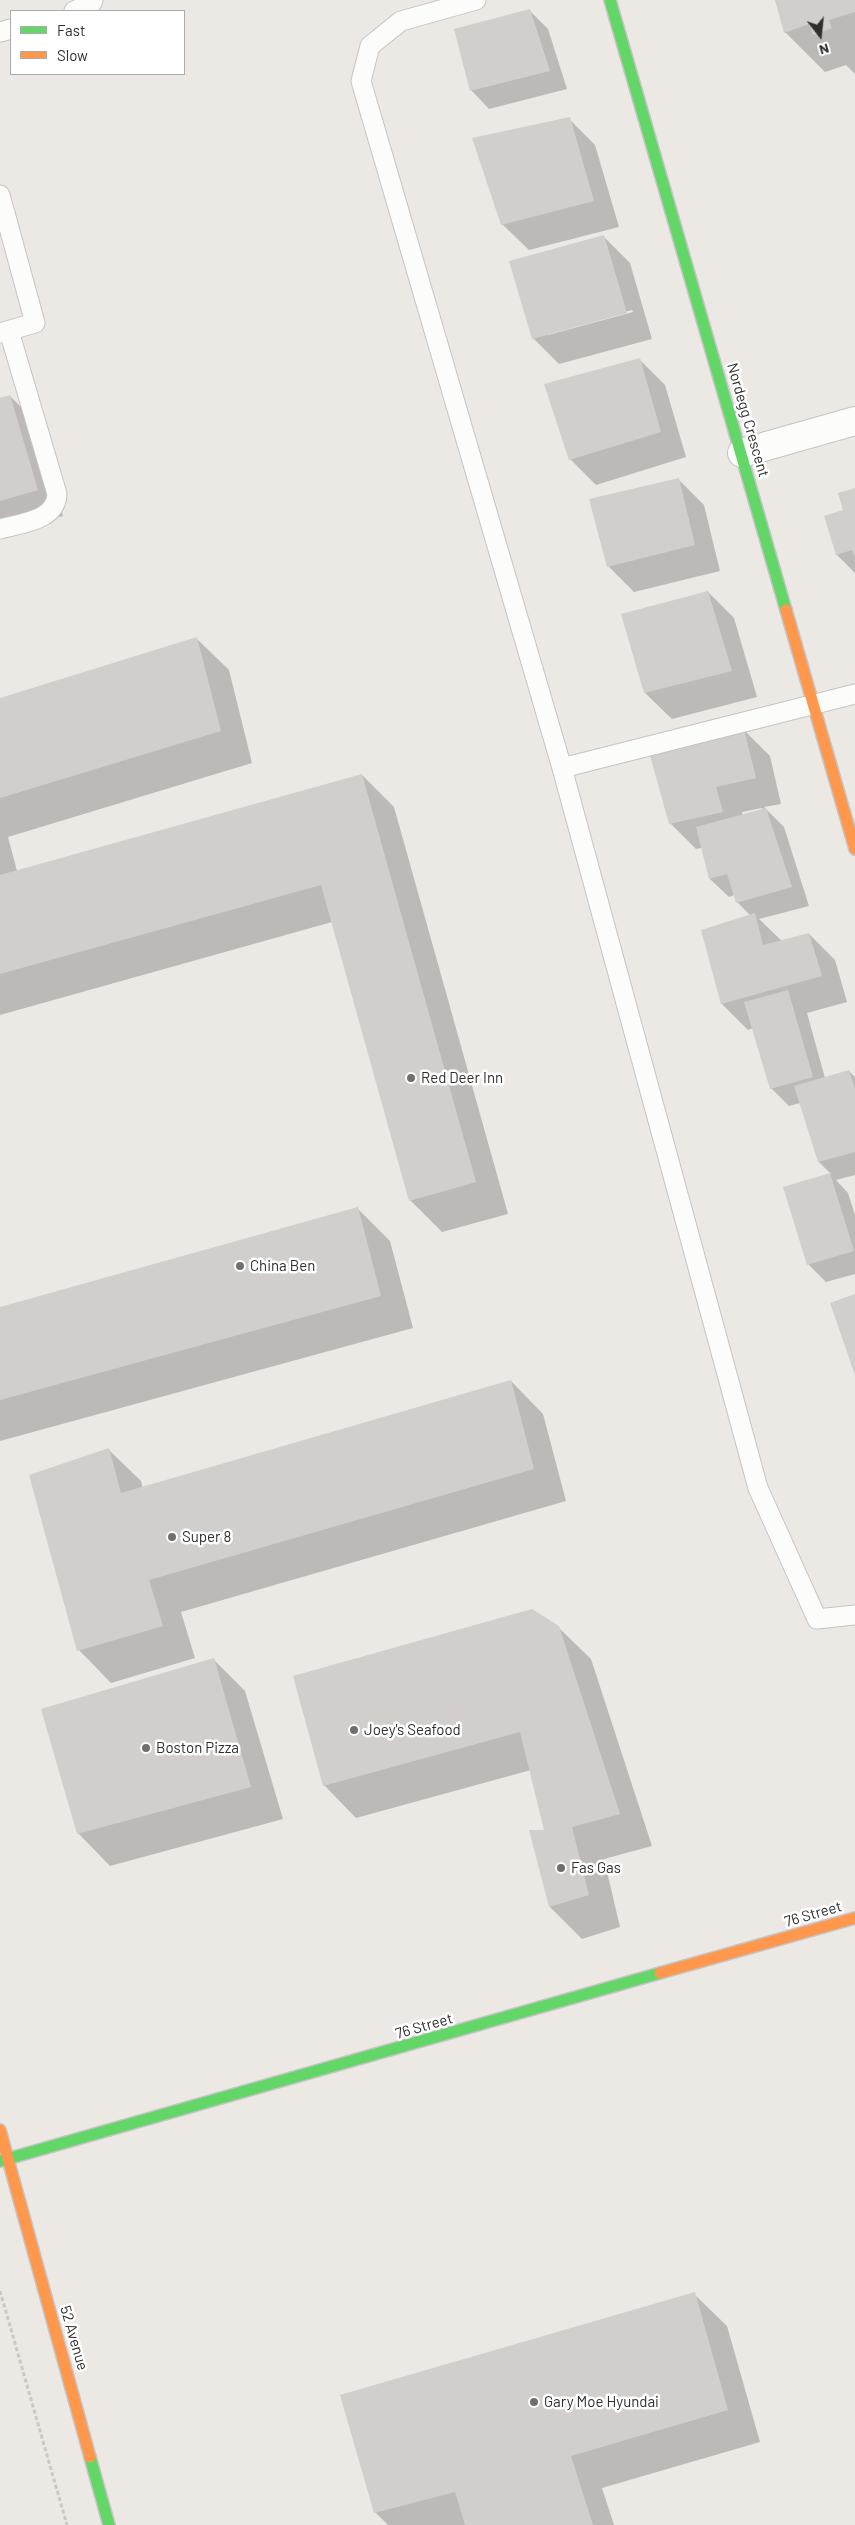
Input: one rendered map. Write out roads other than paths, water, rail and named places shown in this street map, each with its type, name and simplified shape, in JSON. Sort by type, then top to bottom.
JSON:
[{"type":"street","name":"Nordegg Crescent","points":[[610,0],[855,849]]},
{"type":"street","points":[[742,453],[855,420]]},
{"type":"street","name":"76 Street","points":[[4,2160],[855,1918]]},
{"type":"street","name":"52 Avenue","points":[[0,2130],[4,2160],[109,2525]]},
{"type":"lane","points":[[76,10],[92,3],[93,0]]},
{"type":"lane","points":[[476,0],[401,21],[370,46],[360,81],[562,768],[758,1488],[816,1619],[855,1615]]},
{"type":"lane","points":[[0,195],[3,214],[35,323],[4,332],[57,494],[57,502],[51,513],[0,529]]},
{"type":"lane","points":[[562,768],[855,694]]},
{"type":"place","name":"Red Deer Inn","points":[[411,1078]]},
{"type":"place","name":"China Ben","points":[[240,1266]]},
{"type":"place","name":"Super 8","points":[[172,1537]]},
{"type":"place","name":"Joey's Seafood","points":[[354,1730]]},
{"type":"place","name":"Boston Pizza","points":[[146,1748]]},
{"type":"place","name":"Fas Gas","points":[[561,1868]]},
{"type":"place","name":"Gary Moe Hyundai","points":[[534,2402]]}]
